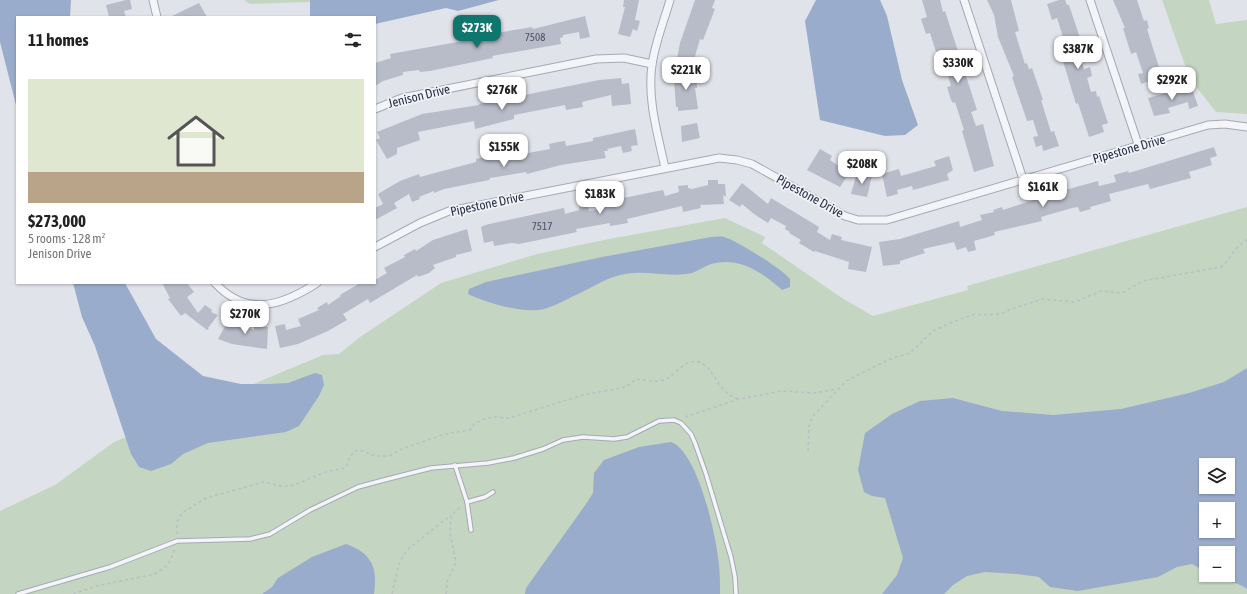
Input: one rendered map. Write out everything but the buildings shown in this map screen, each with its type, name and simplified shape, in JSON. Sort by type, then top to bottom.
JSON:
[{"type":"street","points":[[153,0],[157,16]]},
{"type":"street","points":[[665,168],[651,98],[652,64],[670,0]]},
{"type":"street","points":[[964,0],[1023,179]]},
{"type":"street","points":[[1090,0],[1139,147]]},
{"type":"street","name":"Jenison Drive","points":[[376,109],[402,98],[596,59],[624,58],[652,64]]},
{"type":"street","name":"Pipestone Drive","points":[[376,246],[420,223],[449,211],[719,158],[737,160],[764,170],[833,211],[858,220],[886,220],[1208,126],[1225,124],[1247,127]]},
{"type":"street","points":[[216,284],[230,296],[252,304],[263,305],[287,300],[315,284]]},
{"type":"lane","points":[[18,594],[110,567],[177,541],[250,539],[270,534],[310,510],[358,487],[432,468],[488,463],[514,458],[543,449],[563,440],[583,437],[614,439],[627,436],[659,421],[674,420],[686,429],[695,443],[731,557],[735,577],[736,594]]},
{"type":"lane","points":[[455,465],[467,502],[471,530]]},
{"type":"lane","points":[[467,502],[485,497],[493,492]]},
{"type":"path","points":[[808,451],[809,426],[813,416],[837,389],[846,381],[866,370],[890,359],[910,353],[933,331],[972,315],[1001,314],[1010,308],[1043,299],[1075,302],[1101,291],[1122,293],[1143,281],[1221,267],[1229,260],[1240,244],[1247,240]]},
{"type":"path","points":[[73,594],[96,586],[155,574],[168,565],[176,548],[178,518],[182,513],[206,498],[264,482],[280,486],[291,486],[328,471],[343,470],[346,468],[354,451],[360,450],[375,456],[389,456],[404,448],[445,434],[470,430],[475,423],[482,420],[493,417],[509,418],[582,395],[626,387],[636,379],[656,381],[663,380],[691,362],[700,362],[709,368],[726,394],[740,399]]},
{"type":"path","points":[[674,420],[740,399],[782,391],[815,393],[837,389]]},
{"type":"path","points":[[392,594],[399,564],[407,550],[467,502]]},
{"type":"path","points":[[446,594],[447,582],[456,562],[450,533],[451,515]]},
{"type":"green space","points":[[244,0],[311,0],[309,2],[250,4]]},
{"type":"green space","points":[[1162,0],[1209,0],[1216,24],[1247,20],[1247,114],[1216,112],[1190,79]]},
{"type":"green space","points":[[1247,207],[1247,594],[0,594],[0,511],[55,485],[114,442],[323,355],[339,354],[360,337],[441,283],[537,254],[725,218],[765,237],[762,243],[842,298],[873,316],[968,290],[967,286]]},
{"type":"water","points":[[0,0],[71,0],[70,16],[16,16],[16,105],[0,42]]},
{"type":"water","points":[[310,0],[499,0],[458,11],[446,8],[376,24],[376,16],[310,16]]},
{"type":"water","points":[[816,0],[880,0],[887,16],[902,80],[918,125],[905,135],[885,136],[820,120],[805,21]]},
{"type":"water","points":[[711,237],[730,239],[758,255],[790,279],[790,287],[782,290],[766,277],[750,267],[731,262],[721,262],[711,264],[692,273],[675,275],[633,273],[615,276],[544,309],[516,309],[485,301],[468,294],[469,289],[486,282],[602,257]]},
{"type":"water","points":[[73,284],[126,284],[156,339],[203,376],[241,384],[268,384],[288,383],[315,373],[322,375],[324,385],[319,396],[299,426],[286,432],[208,443],[183,454],[171,464],[151,471],[139,467],[131,454],[95,346],[82,317]]},
{"type":"water","points":[[1247,368],[1247,589],[1231,582],[1235,582],[1235,546],[1199,546],[1199,568],[1192,564],[1177,567],[1158,577],[1078,591],[1050,587],[1039,577],[985,572],[967,576],[953,585],[944,594],[882,594],[897,575],[903,558],[885,498],[872,496],[864,492],[858,470],[865,433],[892,414],[920,401],[953,398],[1002,411],[1053,415],[1121,409],[1189,393],[1224,382]]},
{"type":"water","points":[[671,442],[680,448],[689,460],[697,475],[703,493],[709,512],[716,545],[719,566],[720,594],[525,594],[526,588],[593,493],[594,473],[604,460],[639,447]]},
{"type":"water","points":[[346,544],[362,552],[371,563],[375,576],[374,594],[262,594],[272,587],[278,578],[312,557]]}]
